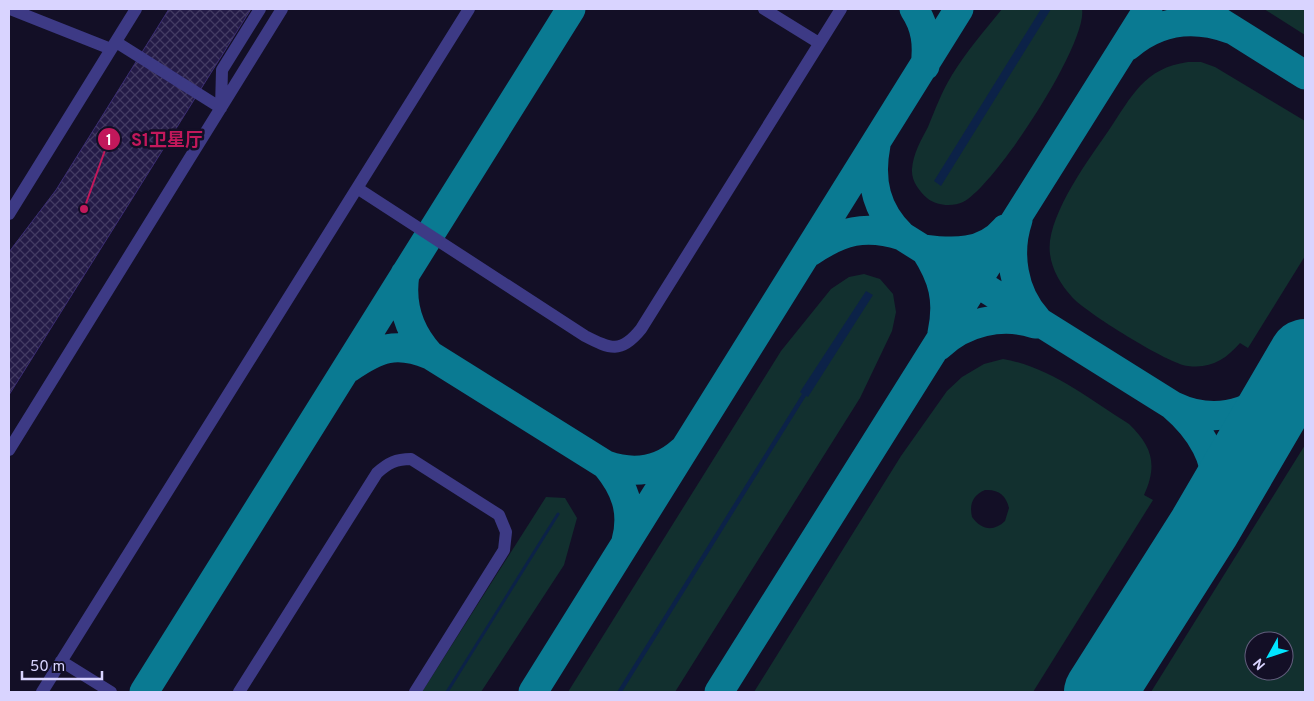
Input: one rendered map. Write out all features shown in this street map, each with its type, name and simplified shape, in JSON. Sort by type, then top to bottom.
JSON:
[{"type":"lane","points":[[10,9],[114,46],[221,108]]},
{"type":"lane","points":[[9,214],[136,9]]},
{"type":"lane","points":[[221,108],[222,70],[260,9]]},
{"type":"lane","points":[[9,450],[282,9]]},
{"type":"lane","points":[[42,692],[469,9]]},
{"type":"lane","points":[[764,9],[820,43]]},
{"type":"lane","points":[[357,188],[585,336],[604,346],[613,348],[623,346],[633,339],[645,323],[841,9]]},
{"type":"lane","points":[[239,692],[377,473],[387,463],[400,459],[411,459],[499,515],[506,532],[504,550],[414,692]]},
{"type":"lane","points":[[61,661],[111,692]]},
{"type":"green space","points":[[1002,9],[1082,9],[1080,26],[1055,81],[1037,112],[996,170],[978,191],[963,202],[950,205],[935,203],[918,189],[914,181],[912,169],[916,153],[952,75],[969,50]]},
{"type":"green space","points":[[1264,9],[1305,9],[1305,35]]},
{"type":"green space","points":[[1188,62],[1201,62],[1215,67],[1305,121],[1305,256],[1248,348],[1240,343],[1217,362],[1196,367],[1178,363],[1147,348],[1080,304],[1061,282],[1053,266],[1050,254],[1050,240],[1054,224],[1070,189],[1133,95],[1141,85],[1160,70]]},
{"type":"green space","points":[[864,274],[880,279],[893,294],[896,312],[892,331],[860,398],[675,692],[568,692],[781,351],[831,289],[849,277]]},
{"type":"green space","points":[[1003,359],[1020,363],[1053,376],[1129,424],[1143,440],[1148,448],[1150,457],[1151,474],[1144,495],[1153,500],[1033,692],[754,692],[901,456],[947,391],[962,377],[984,364]],"holes":[[[990,490],[1004,496],[1009,508],[1005,521],[1001,525],[992,528],[979,525],[972,517],[971,512],[973,500],[977,494]]]},
{"type":"green space","points":[[1305,445],[1305,692],[1151,692]]},
{"type":"green space","points":[[546,497],[565,498],[577,518],[564,565],[481,692],[422,692]]},
{"type":"water","points":[[1041,9],[1051,9],[941,186],[934,181]]},
{"type":"water","points":[[866,291],[873,295],[808,397],[806,396],[622,692],[617,692],[802,394],[800,392]]},
{"type":"building","points":[[169,9],[251,9],[9,395],[9,252],[56,190]]},
{"type":"waterway","points":[[447,692],[558,514]]},
{"type":"taxiway","points":[[144,692],[571,9]]},
{"type":"taxiway","points":[[914,9],[924,29],[925,66]]},
{"type":"taxiway","points":[[533,692],[959,9]]},
{"type":"taxiway","points":[[719,692],[1148,9]]},
{"type":"taxiway","points":[[1214,18],[1305,75]]},
{"type":"taxiway","points":[[1128,46],[1152,31],[1177,23],[1203,23],[1230,29]]},
{"type":"taxiway","points":[[876,145],[873,171],[877,195],[886,216],[902,236],[1172,405],[1191,424],[1206,446],[1215,472],[1216,485],[1213,502],[1204,528]]},
{"type":"taxiway","points":[[1018,220],[1013,246],[1014,272],[1022,297],[1037,319]]},
{"type":"taxiway","points":[[924,249],[968,250],[988,243],[1005,229]]},
{"type":"taxiway","points":[[810,252],[832,239],[865,230],[889,232],[902,236]]},
{"type":"taxiway","points":[[925,250],[936,270],[943,290],[945,310],[942,333]]},
{"type":"taxiway","points":[[405,274],[404,297],[408,318],[417,337],[430,355]]},
{"type":"taxiway","points":[[939,346],[960,331],[984,322],[1010,319],[1035,324]]},
{"type":"taxiway","points":[[349,368],[378,351],[407,348],[430,355],[606,465],[627,470],[646,469],[665,463],[682,451]]},
{"type":"taxiway","points":[[1174,406],[1192,413],[1209,415],[1226,415],[1242,411],[1257,404],[1271,394],[1285,383],[1297,369]]},
{"type":"taxiway","points":[[606,465],[618,482],[626,500],[629,520],[626,541]]},
{"type":"runway","points":[[1100,692],[1204,528],[1305,355]]},
{"type":"place","name":"S1卫星厅","points":[[84,209]]}]
